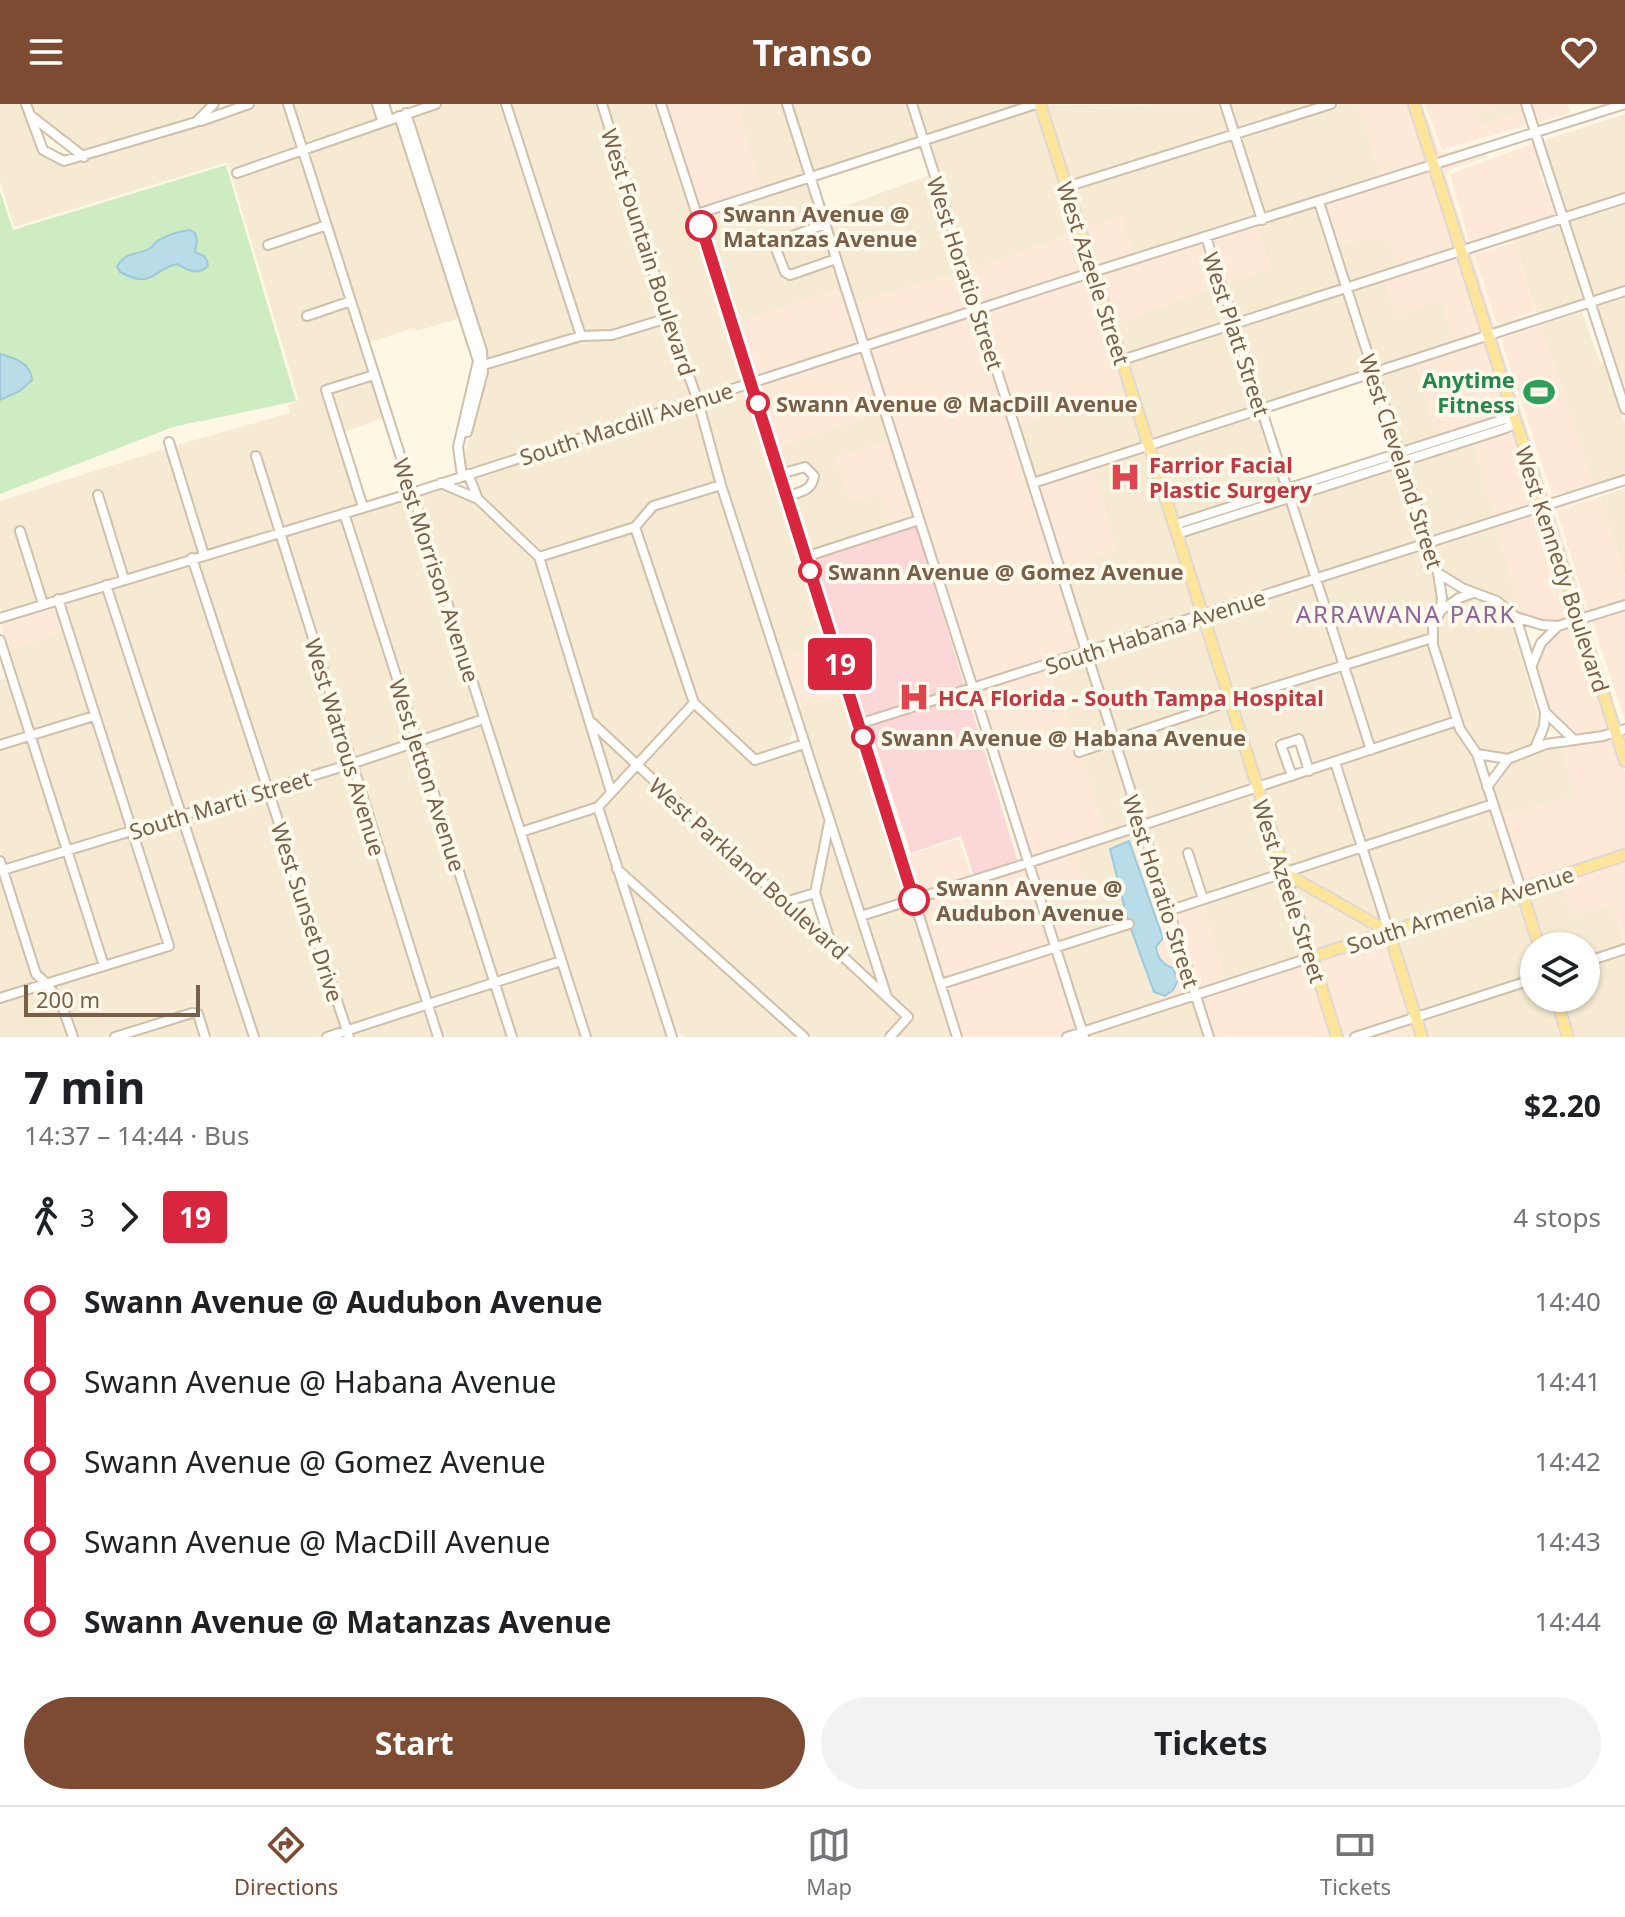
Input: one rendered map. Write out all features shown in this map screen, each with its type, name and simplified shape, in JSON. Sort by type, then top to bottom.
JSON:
[{"type":"main road","name":"West Azeele Street","points":[[1038,104],[1285,873]]},
{"type":"main road","points":[[1414,104],[1488,335]]},
{"type":"main road","name":"West Kennedy Boulevard","points":[[1488,335],[1579,619],[1620,730],[1625,761]]},
{"type":"main road","name":"South Armenia Avenue","points":[[1312,957],[1625,855]]},
{"type":"main road","points":[[1285,873],[1389,932],[1422,1037]]},
{"type":"main road","points":[[1521,889],[1535,932]]},
{"type":"main road","name":"West Azeele Street","points":[[1312,957],[1337,1037]]},
{"type":"main road","points":[[1560,1012],[1568,1037]]},
{"type":"street","points":[[26,104],[43,150],[64,161],[243,105]]},
{"type":"street","points":[[196,122],[214,104]]},
{"type":"street","name":"West Morrison Avenue","points":[[288,104],[586,1037]]},
{"type":"street","points":[[377,104],[386,120]]},
{"type":"street","points":[[384,104],[386,120]]},
{"type":"street","points":[[237,173],[436,104]]},
{"type":"street","points":[[506,104],[581,336]]},
{"type":"street","name":"West Fountain Boulevard","points":[[602,104],[668,318],[698,401],[721,485],[886,994]]},
{"type":"street","points":[[661,104],[957,1037]]},
{"type":"street","points":[[787,104],[1083,1034]]},
{"type":"street","name":"West Horatio Street","points":[[912,104],[1209,1037]]},
{"type":"street","points":[[697,214],[1038,104]]},
{"type":"street","points":[[1225,104],[1262,220]]},
{"type":"street","points":[[1066,187],[1331,104]]},
{"type":"street","points":[[1526,104],[1622,387],[1625,409]]},
{"type":"street","name":"South Macdill Avenue","points":[[0,618],[412,493],[1093,272],[1625,104]]},
{"type":"street","name":"West Parkland Boulevard","points":[[402,114],[479,340],[481,365],[460,460],[478,499],[539,557],[611,792]]},
{"type":"street","points":[[30,115],[84,157]]},
{"type":"street","points":[[1122,360],[1625,198]]},
{"type":"street","name":"West Cleveland Street","points":[[1319,202],[1438,573],[1442,598],[1432,638]]},
{"type":"street","points":[[825,224],[779,241],[776,249],[785,272],[790,275],[836,259]]},
{"type":"street","points":[[268,245],[327,225]]},
{"type":"street","name":"West Platt Street","points":[[1206,237],[1371,750]]},
{"type":"street","points":[[1033,483],[1625,291]]},
{"type":"street","points":[[307,316],[351,301]]},
{"type":"street","points":[[481,365],[581,336],[612,335],[668,318]]},
{"type":"street","points":[[363,507],[326,390],[374,375]]},
{"type":"street","points":[[1175,529],[1180,523],[1288,494],[1401,458],[1505,419],[1516,423]]},
{"type":"street","points":[[169,442],[204,555]]},
{"type":"street","name":"West Watrous Avenue","points":[[256,456],[438,1037]]},
{"type":"street","points":[[780,474],[805,467],[814,476],[813,484],[807,490],[787,496]]},
{"type":"street","name":"South Habana Avenue","points":[[859,724],[1625,480]]},
{"type":"street","name":"West Parkland Boulevard","points":[[440,483],[478,499]]},
{"type":"street","points":[[539,557],[635,527],[653,506],[721,485]]},
{"type":"street","points":[[98,495],[124,579]]},
{"type":"street","name":"West Jetton Avenue","points":[[344,513],[512,1037]]},
{"type":"street","points":[[805,557],[919,520]]},
{"type":"street","points":[[635,527],[694,703],[755,760],[804,744]]},
{"type":"street","points":[[20,531],[43,604]]},
{"type":"street","name":"West Sunset Drive","points":[[192,558],[348,1034]]},
{"type":"street","points":[[1438,573],[1473,593],[1497,601],[1516,617],[1542,625],[1558,626],[1625,605]]},
{"type":"street","points":[[106,585],[254,1037]]},
{"type":"street","points":[[1440,612],[1454,601],[1473,593]]},
{"type":"street","points":[[0,998],[169,946],[58,599]]},
{"type":"street","points":[[1516,617],[1545,712],[1544,726],[1536,746]]},
{"type":"street","points":[[1531,666],[1541,643],[1558,626]]},
{"type":"street","points":[[1079,752],[1432,638],[1457,721],[1466,741],[1477,754],[1521,889]]},
{"type":"street","points":[[0,640],[104,966]]},
{"type":"street","points":[[521,832],[598,807],[694,703]]},
{"type":"street","points":[[1545,712],[1572,738]]},
{"type":"street","points":[[0,745],[94,716]]},
{"type":"street","name":"South Marti Street","points":[[1,868],[268,790],[484,719]]},
{"type":"street","name":"West Parkland Boulevard","points":[[589,720],[831,942],[908,1017],[890,1037]]},
{"type":"street","points":[[861,916],[1457,721]]},
{"type":"street","points":[[791,749],[798,724]]},
{"type":"street","points":[[1487,787],[1508,759],[1536,746],[1572,738],[1598,737],[1620,730]]},
{"type":"street","points":[[1292,776],[1281,745],[1299,739],[1309,771]]},
{"type":"street","points":[[1477,754],[1508,759]]},
{"type":"street","points":[[1335,762],[1389,932]]},
{"type":"street","points":[[1168,911],[1493,804]]},
{"type":"street","points":[[598,807],[671,1033],[679,1037]]},
{"type":"street","points":[[830,822],[815,893],[831,942]]},
{"type":"street","points":[[1188,853],[1203,899]]},
{"type":"street","points":[[1,868],[36,974],[61,1003],[73,1037]]},
{"type":"street","points":[[617,869],[804,1037]]},
{"type":"street","name":"West Azeele Street","points":[[1285,873],[1312,957]]},
{"type":"street","points":[[785,902],[815,893]]},
{"type":"street","points":[[941,984],[1129,924]]},
{"type":"street","points":[[1600,957],[1625,949]]},
{"type":"street","name":"South Armenia Avenue","points":[[1067,1037],[1312,957]]},
{"type":"street","points":[[327,1037],[348,1034],[561,961]]},
{"type":"street","points":[[1355,1037],[1520,984]]},
{"type":"street","points":[[115,1037],[192,1013],[198,1014],[205,1037]]},
{"type":"shaded area","points":[[0,104],[22,104],[39,152],[64,164],[84,161],[258,104],[282,104],[299,148],[233,172],[235,177],[301,154],[323,223],[264,244],[266,249],[325,229],[347,299],[303,315],[305,320],[349,305],[370,373],[322,389],[358,505],[281,528],[258,452],[252,454],[275,530],[207,551],[174,446],[290,413],[288,405],[299,400],[228,164],[14,227],[0,181]]},
{"type":"shaded area","points":[[30,104],[209,104],[194,120],[84,154],[33,113]]},
{"type":"shaded area","points":[[290,104],[374,104],[378,119],[305,146]]},
{"type":"shaded area","points":[[446,104],[503,104],[577,334],[487,360],[410,115]]},
{"type":"shaded area","points":[[510,104],[598,104],[664,316],[612,332],[583,333]]},
{"type":"shaded area","points":[[605,104],[658,104],[747,382],[700,397]]},
{"type":"shaded area","points":[[665,104],[737,106],[761,190],[699,210]]},
{"type":"shaded area","points":[[727,104],[784,104],[806,175],[761,190],[737,106],[728,108]]},
{"type":"shaded area","points":[[791,104],[909,104],[919,138],[812,173]]},
{"type":"shaded area","points":[[916,104],[1026,104],[926,136]]},
{"type":"shaded area","points":[[1221,104],[1231,133],[1069,184],[1043,105]]},
{"type":"shaded area","points":[[1229,104],[1321,104],[1237,131]]},
{"type":"shaded area","points":[[1341,104],[1358,104],[1382,179],[1265,216],[1239,137]]},
{"type":"shaded area","points":[[1358,104],[1410,104],[1429,164],[1382,179]]},
{"type":"shaded area","points":[[1417,104],[1422,104],[1439,151],[1446,153],[1482,142],[1484,147],[1436,162]]},
{"type":"shaded area","points":[[1425,104],[1503,104],[1473,114],[1477,127],[1525,111],[1526,125],[1442,150]]},
{"type":"shaded area","points":[[1503,104],[1523,104],[1525,111],[1477,127],[1473,114]]},
{"type":"shaded area","points":[[1529,104],[1567,104],[1570,113],[1539,122],[1532,115]]},
{"type":"shaded area","points":[[1037,107],[1077,232],[968,270],[928,142]]},
{"type":"shaded area","points":[[1625,114],[1625,195],[1566,212],[1545,151],[1545,140]]},
{"type":"shaded area","points":[[396,119],[475,361],[474,364],[460,318],[417,331],[412,328],[368,343],[307,152]]},
{"type":"shaded area","points":[[1232,139],[1258,218],[1133,256],[1083,230],[1070,189]]},
{"type":"shaded area","points":[[1532,144],[1538,152],[1543,171],[1539,172],[1556,217],[1477,242],[1469,241],[1450,174]]},
{"type":"shaded area","points":[[1486,153],[1487,157],[1453,168],[1446,175],[1470,244],[1463,247],[1438,168]]},
{"type":"shaded area","points":[[1431,170],[1456,249],[1398,268],[1387,236],[1336,245],[1323,204]]},
{"type":"shaded area","points":[[931,175],[962,272],[854,303],[825,213]]},
{"type":"shaded area","points":[[808,181],[821,222],[778,238],[772,250],[781,273],[834,263],[842,287],[736,324],[701,216]]},
{"type":"shaded area","points":[[1625,200],[1625,288],[1594,296],[1569,220]]},
{"type":"shaded area","points":[[1316,206],[1342,287],[1236,321],[1225,284],[1269,268],[1256,225]]},
{"type":"shaded area","points":[[1123,216],[1133,256],[1096,268],[1083,230]]},
{"type":"shaded area","points":[[1559,223],[1584,299],[1540,316],[1537,315],[1513,236]]},
{"type":"shaded area","points":[[1256,225],[1270,268],[1225,284],[1210,239]]},
{"type":"shaded area","points":[[823,228],[832,257],[788,270],[779,249],[781,244]]},
{"type":"shaded area","points":[[1077,232],[1089,270],[980,306],[968,270]]},
{"type":"shaded area","points":[[1387,236],[1398,268],[1348,285],[1336,245]]},
{"type":"shaded area","points":[[1510,238],[1472,255],[1494,325],[1533,314],[1535,317],[1490,331],[1465,252]]},
{"type":"shaded area","points":[[1204,241],[1218,286],[1114,324],[1098,274]]},
{"type":"shaded area","points":[[1514,242],[1535,311],[1497,324],[1474,255]]},
{"type":"shaded area","points":[[1458,254],[1484,333],[1456,343],[1441,300],[1396,316],[1384,280]]},
{"type":"shaded area","points":[[962,272],[973,308],[866,343],[854,303]]},
{"type":"shaded area","points":[[1400,274],[1384,280],[1441,300],[1456,343],[1376,369],[1350,291]]},
{"type":"shaded area","points":[[1091,276],[1127,386],[1018,425],[982,311]]},
{"type":"shaded area","points":[[1218,286],[1230,323],[1124,356],[1114,324]]},
{"type":"shaded area","points":[[842,287],[860,345],[754,380],[736,324]]},
{"type":"shaded area","points":[[1344,293],[1369,371],[1264,405],[1238,327]]},
{"type":"shaded area","points":[[1625,293],[1625,383],[1620,380],[1596,306]]},
{"type":"shaded area","points":[[1582,312],[1600,363],[1605,362],[1625,424],[1625,477],[1593,487],[1541,325]]},
{"type":"shaded area","points":[[975,313],[1083,650],[975,685],[868,348]]},
{"type":"shaded area","points":[[666,322],[694,399],[465,471],[463,460],[487,367],[581,339]]},
{"type":"shaded area","points":[[1541,325],[1593,487],[1568,495],[1566,492],[1552,495],[1501,339]]},
{"type":"shaded area","points":[[1232,329],[1257,407],[1152,442],[1126,362]]},
{"type":"shaded area","points":[[1505,334],[1498,339],[1549,496],[1565,496],[1545,503],[1492,337]]},
{"type":"shaded area","points":[[1485,339],[1511,418],[1438,439],[1415,363]]},
{"type":"shaded area","points":[[862,351],[881,411],[776,448],[756,385]]},
{"type":"shaded area","points":[[1415,362],[1438,439],[1402,451],[1377,375]]},
{"type":"shaded area","points":[[372,379],[385,417],[344,432],[348,450],[330,392]]},
{"type":"shaded area","points":[[1127,386],[1145,444],[1035,479],[1018,425]]},
{"type":"shaded area","points":[[749,388],[830,644],[780,657],[702,403]]},
{"type":"shaded area","points":[[696,405],[717,483],[653,503],[633,524],[540,554],[481,496],[472,475]]},
{"type":"shaded area","points":[[881,411],[890,441],[835,457],[879,494],[891,525],[808,553],[792,498],[812,490],[817,475],[807,464],[783,470],[776,448]]},
{"type":"shaded area","points":[[1259,413],[1283,488],[1176,522],[1153,448]]},
{"type":"shaded area","points":[[1514,427],[1538,505],[1495,519],[1473,442]]},
{"type":"shaded area","points":[[890,441],[915,518],[891,525],[879,494],[850,502],[835,457]]},
{"type":"shaded area","points":[[1473,442],[1495,519],[1431,540],[1406,464]]},
{"type":"shaded area","points":[[167,448],[200,553],[127,575],[100,492],[94,494],[120,577],[45,600],[22,527],[16,530],[39,602],[2,614],[0,501]]},
{"type":"shaded area","points":[[1147,450],[1198,613],[1089,648],[1063,568],[1117,549],[1092,470],[1037,485]]},
{"type":"shaded area","points":[[1399,466],[1424,542],[1318,575],[1294,500]]},
{"type":"shaded area","points":[[1092,469],[1117,549],[1063,568],[1037,485]]},
{"type":"shaded area","points":[[440,486],[476,501],[536,559],[607,791],[596,805],[523,828],[416,495]]},
{"type":"shaded area","points":[[1625,488],[1625,577],[1600,497]]},
{"type":"shaded area","points":[[719,489],[795,724],[788,746],[756,757],[697,701],[639,527],[655,508]]},
{"type":"shaded area","points":[[1594,493],[1595,496],[1554,511],[1585,608],[1590,613],[1581,615],[1547,508]]},
{"type":"shaded area","points":[[410,497],[480,717],[420,738],[348,515]]},
{"type":"shaded area","points":[[1600,497],[1625,577],[1625,602],[1593,611],[1587,608],[1557,511]]},
{"type":"shaded area","points":[[1287,502],[1312,578],[1205,611],[1180,535]]},
{"type":"shaded area","points":[[1540,510],[1575,618],[1559,623],[1519,615],[1509,604],[1515,592],[1496,525]]},
{"type":"shaded area","points":[[341,517],[413,740],[354,760],[283,534]]},
{"type":"shaded area","points":[[1496,525],[1515,592],[1509,604],[1490,593],[1469,588],[1441,571],[1433,545]]},
{"type":"shaded area","name":"HCA Florida - South Tampa Hospital","points":[[916,526],[1018,862],[974,876],[961,836],[911,853],[814,559]]},
{"type":"shaded area","points":[[633,531],[690,702],[636,761],[592,719],[544,559]]},
{"type":"shaded area","points":[[276,536],[347,762],[270,786],[196,560]]},
{"type":"shaded area","points":[[1426,548],[1435,575],[1438,599],[1429,636],[1346,661],[1320,581]]},
{"type":"shaded area","points":[[190,562],[264,788],[185,812],[110,587]]},
{"type":"shaded area","points":[[1313,583],[1339,663],[1232,697],[1207,617]]},
{"type":"shaded area","points":[[104,589],[178,814],[134,827],[62,601]]},
{"type":"shaded area","points":[[1473,596],[1495,603],[1510,616],[1540,725],[1534,744],[1509,755],[1479,752],[1463,728],[1436,644],[1437,627],[1443,614],[1456,603]]},
{"type":"shaded area","points":[[56,603],[90,714],[33,732],[7,651],[64,630]]},
{"type":"shaded area","points":[[56,603],[64,630],[7,651],[0,621]]},
{"type":"shaded area","points":[[1625,611],[1625,720],[1592,621]]},
{"type":"shaded area","points":[[1200,619],[1225,699],[1116,736],[1091,653]]},
{"type":"shaded area","points":[[1577,623],[1611,730],[1574,735],[1548,710],[1535,666],[1544,645],[1559,629]]},
{"type":"shaded area","points":[[1429,642],[1453,719],[1373,746],[1348,667]]},
{"type":"shaded area","points":[[830,644],[845,694],[796,707],[780,657]]},
{"type":"shaded area","points":[[1085,656],[1110,738],[1078,749],[1050,668]]},
{"type":"shaded area","points":[[1050,668],[1078,749],[1075,750],[1076,755],[1080,754],[1106,835],[1030,860],[977,691]]},
{"type":"shaded area","points":[[1341,669],[1366,748],[1311,767],[1302,738],[1280,742],[1287,775],[1260,784],[1234,703]]},
{"type":"shaded area","points":[[8,677],[26,734],[0,742],[0,680]]},
{"type":"shaded area","points":[[845,694],[910,898],[863,912],[796,707]]},
{"type":"shaded area","points":[[1227,705],[1253,786],[1144,822],[1118,742]]},
{"type":"shaded area","points":[[694,707],[752,763],[802,748],[826,822],[812,890],[786,899],[641,766]]},
{"type":"shaded area","points":[[92,720],[128,829],[70,847],[35,738]]},
{"type":"shaded area","points":[[482,723],[557,960],[497,979],[422,743]]},
{"type":"shaded area","points":[[866,725],[908,855],[959,839],[972,878],[917,896],[863,726]]},
{"type":"shaded area","points":[[1455,725],[1474,757],[1489,802],[1364,844],[1339,764]]},
{"type":"shaded area","points":[[596,732],[632,766],[613,786]]},
{"type":"shaded area","points":[[1613,736],[1625,772],[1625,851],[1524,885],[1500,815],[1575,796],[1561,747],[1546,747]]},
{"type":"shaded area","points":[[28,740],[63,849],[5,866],[0,850],[0,748]]},
{"type":"shaded area","points":[[1112,744],[1137,824],[1106,835],[1080,754]]},
{"type":"shaded area","points":[[415,745],[490,981],[430,1001],[355,766]]},
{"type":"shaded area","points":[[1561,746],[1575,796],[1500,815],[1491,787],[1510,761],[1546,747]]},
{"type":"shaded area","points":[[1333,766],[1358,846],[1287,869],[1262,790]]},
{"type":"shaded area","points":[[349,768],[424,1003],[349,1027],[272,792]]},
{"type":"shaded area","points":[[636,771],[904,1017],[885,1037],[809,1037],[621,867],[602,808]]},
{"type":"shaded area","points":[[1255,792],[1281,871],[1206,895],[1190,850],[1184,851],[1199,897],[1171,907],[1146,828]]},
{"type":"shaded area","points":[[265,794],[342,1029],[317,1037],[258,1037],[186,818]]},
{"type":"shaded area","points":[[1490,808],[1517,887],[1391,928],[1366,850]]},
{"type":"shaded area","points":[[596,811],[668,1037],[589,1037],[525,834]]},
{"type":"shaded area","points":[[180,820],[250,1037],[209,1037],[202,1012],[191,1010],[105,1037],[77,1037],[53,985],[173,948],[136,833]]},
{"type":"shaded area","points":[[1139,830],[1166,913],[1155,915],[1133,849],[1122,845],[1110,849],[1128,921],[1090,933],[1078,893],[1086,890],[1074,851]]},
{"type":"shaded area","points":[[129,835],[165,944],[107,963],[72,853]]},
{"type":"shaded area","points":[[830,835],[879,983],[834,940],[818,892]]},
{"type":"shaded area","points":[[1074,851],[1086,890],[1078,893],[1090,933],[1057,944],[1032,865]]},
{"type":"shaded area","points":[[1360,852],[1383,925],[1293,873]]},
{"type":"shaded area","points":[[65,855],[100,965],[48,980],[39,973],[7,872]]},
{"type":"shaded area","points":[[1625,858],[1625,943],[1612,905],[1573,915],[1561,882],[1527,890]]},
{"type":"shaded area","points":[[1026,867],[1051,946],[943,980],[919,902]]},
{"type":"shaded area","points":[[0,874],[32,975],[40,983],[0,995]]},
{"type":"shaded area","points":[[1283,877],[1307,955],[1225,982],[1203,903]]},
{"type":"shaded area","points":[[625,880],[799,1037],[684,1037],[672,1027]]},
{"type":"shaded area","points":[[1291,880],[1381,931],[1314,953]]},
{"type":"shaded area","points":[[1561,881],[1573,915],[1612,905],[1625,946],[1600,954],[1600,932],[1538,932],[1525,891]]},
{"type":"shaded area","points":[[1519,893],[1530,932],[1520,932],[1520,981],[1419,1013],[1393,933]]},
{"type":"shaded area","points":[[1203,903],[1225,982],[1198,991],[1173,912]]},
{"type":"shaded area","points":[[912,904],[954,1037],[894,1037],[913,1016],[890,993],[865,918]]},
{"type":"shaded area","points":[[1166,913],[1191,993],[1158,1004],[1154,992],[1165,995],[1163,964],[1156,947],[1163,938],[1155,915]]},
{"type":"shaded area","points":[[1130,926],[1158,1003],[1085,1028],[1059,950]]},
{"type":"shaded area","points":[[1386,936],[1412,1015],[1340,1037],[1316,959]]},
{"type":"shaded area","points":[[1053,952],[1078,1030],[1057,1037],[962,1037],[945,986]]},
{"type":"shaded area","points":[[1625,952],[1625,1037],[1571,1037],[1563,1012],[1600,1012],[1600,960]]},
{"type":"shaded area","points":[[1309,961],[1333,1037],[1213,1037],[1200,997]]},
{"type":"shaded area","points":[[559,965],[582,1037],[515,1037],[498,985]]},
{"type":"shaded area","points":[[46,987],[58,1004],[70,1037],[0,1037],[0,1001]]},
{"type":"shaded area","points":[[492,987],[508,1037],[442,1037],[432,1007]]},
{"type":"shaded area","points":[[1520,987],[1520,1012],[1556,1012],[1564,1037],[1426,1037],[1420,1019]]},
{"type":"shaded area","points":[[1193,999],[1205,1037],[1087,1037],[1086,1034]]},
{"type":"shaded area","points":[[426,1009],[435,1037],[352,1037],[351,1033]]},
{"type":"shaded area","points":[[195,1017],[202,1037],[125,1037]]},
{"type":"shaded area","points":[[1414,1021],[1418,1037],[1365,1037]]},
{"type":"green space","points":[[226,165],[296,401],[173,427],[0,494],[0,191],[13,230]]},
{"type":"water","points":[[190,230],[197,240],[195,252],[207,260],[208,266],[204,269],[193,271],[177,264],[146,279],[120,272],[117,266],[129,255],[146,250],[166,236]]},
{"type":"water","points":[[0,354],[25,365],[32,380],[20,391],[0,400]]},
{"type":"water","points":[[1129,841],[1163,938],[1156,947],[1158,955],[1163,963],[1173,968],[1178,980],[1173,990],[1165,996],[1154,992],[1130,926],[1133,925],[1131,920],[1128,921],[1110,849]]},
{"type":"bus line","name":"19","points":[[701,226],[914,900]]},
{"type":"place","name":"Swann Avenue @ Matanzas Avenue","points":[[701,226]]},
{"type":"place","name":"Anytime Fitness","points":[[1539,392]]},
{"type":"place","name":"Swann Avenue @ MacDill Avenue","points":[[758,403]]},
{"type":"place","name":"Farrior Facial Plastic Surgery","points":[[1125,477]]},
{"type":"place","name":"Swann Avenue @ Gomez Avenue","points":[[810,571]]},
{"type":"place","name":"HCA Florida - South Tampa Hospital","points":[[914,697]]},
{"type":"place","name":"Swann Avenue @ Habana Avenue","points":[[863,737]]},
{"type":"place","name":"Swann Avenue @ Audubon Avenue","points":[[914,900]]},
{"type":"district","name":"ARRAWANA PARK","points":[[1406,613]]}]
